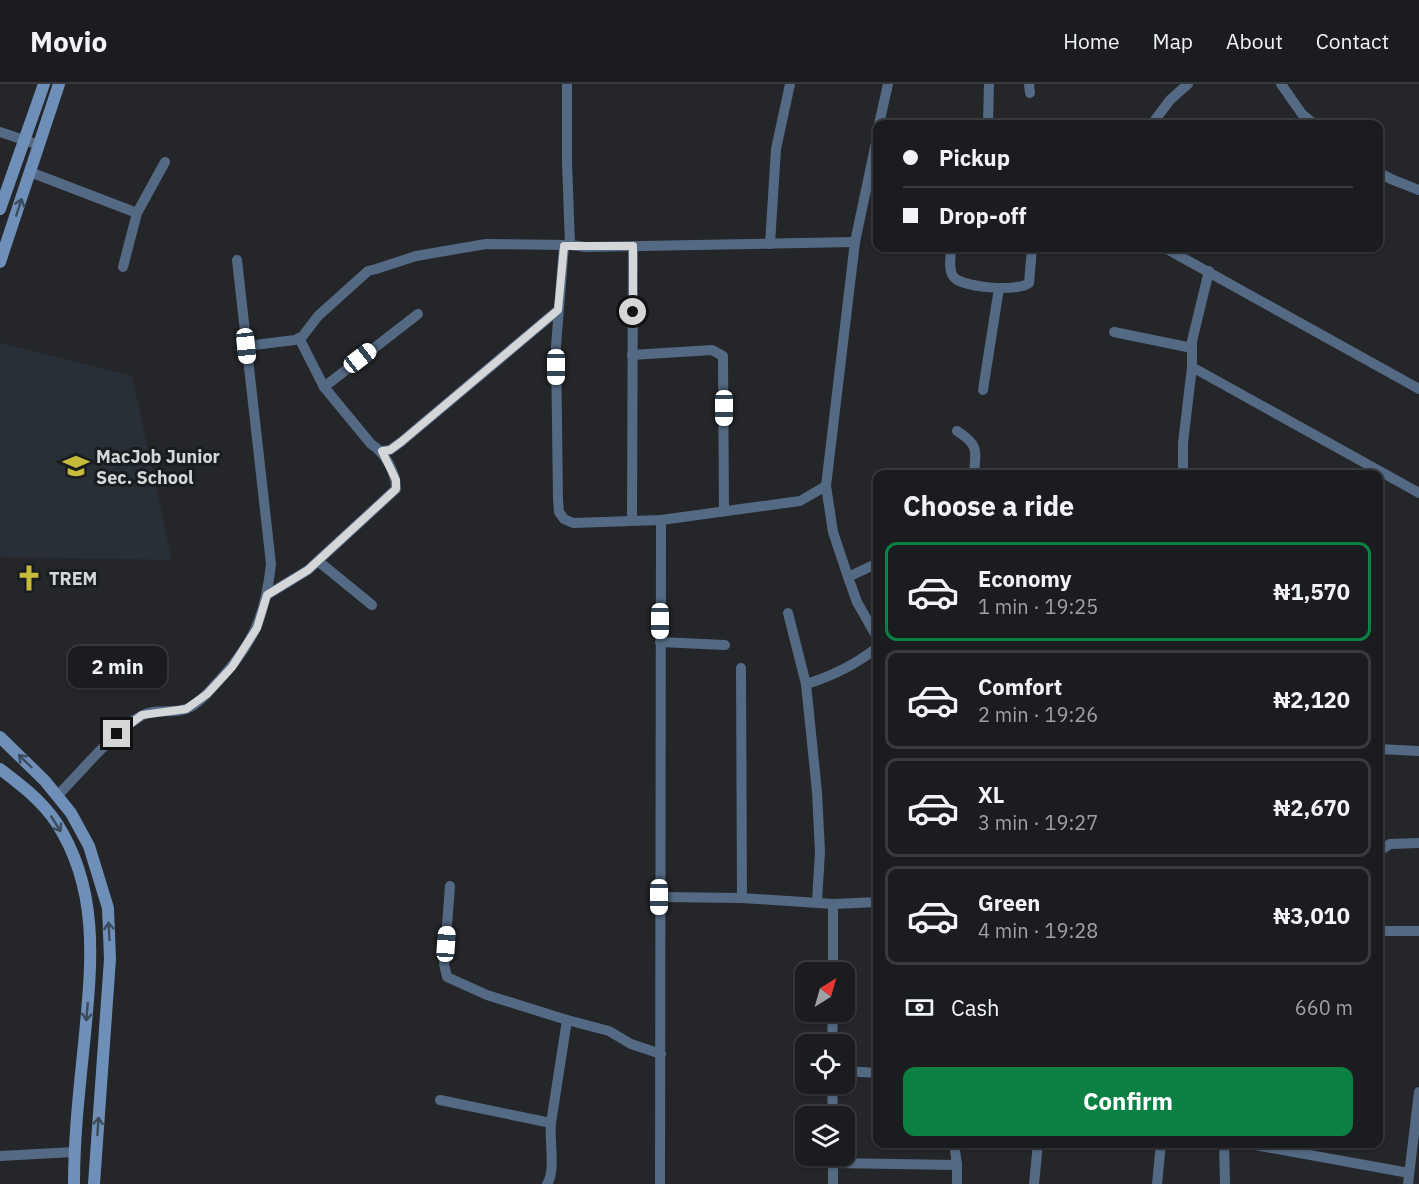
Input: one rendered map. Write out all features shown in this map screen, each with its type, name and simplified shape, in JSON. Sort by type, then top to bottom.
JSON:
[{"type":"main road","points":[[0,210],[44,84]]},
{"type":"main road","points":[[0,262],[60,84]]},
{"type":"main road","points":[[0,738],[58,795],[71,813],[89,846],[108,908],[110,959],[94,1184]]},
{"type":"main road","points":[[0,769],[31,793],[57,823],[73,855],[90,914],[91,963],[74,1152],[74,1184]]},
{"type":"street","points":[[567,84],[567,245],[558,310],[556,450],[559,512],[564,519],[573,523],[661,520],[800,501],[826,486]]},
{"type":"street","points":[[770,244],[776,149],[790,84]]},
{"type":"street","points":[[880,120],[888,84]]},
{"type":"street","points":[[988,120],[989,84]]},
{"type":"street","points":[[1155,120],[1170,100],[1188,84]]},
{"type":"street","points":[[1281,84],[1302,114],[1309,120]]},
{"type":"street","points":[[0,132],[39,145]]},
{"type":"street","points":[[123,267],[136,213],[165,162]]},
{"type":"street","points":[[30,172],[136,213]]},
{"type":"street","points":[[1383,175],[1419,190]]},
{"type":"street","points":[[873,182],[855,242],[826,486],[832,532],[857,602],[873,630]]},
{"type":"street","points":[[246,346],[299,338],[325,310],[368,271],[416,256],[486,244],[586,247],[855,242]]},
{"type":"street","points":[[632,520],[633,246]]},
{"type":"street","points":[[951,252],[953,278],[960,282],[999,288],[1024,287],[1029,283],[1032,252]]},
{"type":"street","points":[[1173,252],[1419,389]]},
{"type":"street","points":[[58,795],[117,734],[142,715],[186,709],[207,694],[232,667],[257,628],[267,595],[271,564],[237,260]]},
{"type":"street","points":[[1183,470],[1183,443],[1192,348],[1209,271]]},
{"type":"street","points":[[983,390],[999,288]]},
{"type":"street","points":[[382,451],[390,450],[401,442],[558,310]]},
{"type":"street","points":[[324,387],[418,314]]},
{"type":"street","points":[[1114,332],[1192,348]]},
{"type":"street","points":[[267,595],[308,570],[396,489],[396,480],[382,451],[371,444],[324,387],[299,338]]},
{"type":"street","points":[[633,355],[712,350],[723,356],[724,510]]},
{"type":"street","points":[[1192,367],[1378,470]]},
{"type":"street","points":[[957,431],[972,440],[976,452],[974,470]]},
{"type":"street","points":[[1383,473],[1419,493]]},
{"type":"street","points":[[660,1184],[661,520]]},
{"type":"street","points":[[318,561],[372,605]]},
{"type":"street","points":[[848,577],[873,565]]},
{"type":"street","points":[[788,613],[806,684],[818,802],[820,852],[817,902]]},
{"type":"street","points":[[660,642],[725,645]]},
{"type":"street","points":[[806,684],[841,672],[873,651]]},
{"type":"street","points":[[741,668],[742,898]]},
{"type":"street","points":[[1383,749],[1419,751]]},
{"type":"street","points":[[1383,849],[1390,844],[1419,843]]},
{"type":"street","points":[[450,886],[444,964],[447,977],[487,995],[609,1031],[631,1044],[661,1054]]},
{"type":"street","points":[[659,897],[742,898],[833,904],[873,902]]},
{"type":"street","points":[[833,904],[833,962]]},
{"type":"street","points":[[1383,931],[1419,931]]},
{"type":"street","points":[[547,1184],[553,1170],[549,1139],[557,1071],[567,1020]]},
{"type":"street","points":[[855,1072],[873,1073]]},
{"type":"street","points":[[1267,1148],[1408,1178],[1419,1092]]},
{"type":"street","points":[[440,1100],[551,1123]]},
{"type":"street","points":[[955,1148],[957,1184]]},
{"type":"street","points":[[1034,1184],[1038,1148]]},
{"type":"street","points":[[1157,1184],[1161,1148]]},
{"type":"street","points":[[1224,1148],[1225,1184]]},
{"type":"street","points":[[0,1156],[74,1152]]},
{"type":"street","points":[[855,1160],[957,1164]]},
{"type":"street","points":[[833,1166],[833,1184]]},
{"type":"shaded area","name":"MacJob Junior Sec. School","points":[[0,343],[132,376],[172,560],[0,557]]},
{"type":"place","name":"MacJob Junior Sec. School","points":[[76,466]]},
{"type":"place","name":"TREM","points":[[29,578]]},
{"type":"route","points":[[117,734],[142,715],[186,709],[207,694],[232,667],[257,628],[267,595],[308,570],[396,489],[396,480],[382,451],[390,450],[401,442],[558,310],[564,246],[633,246],[633,312]]}]
